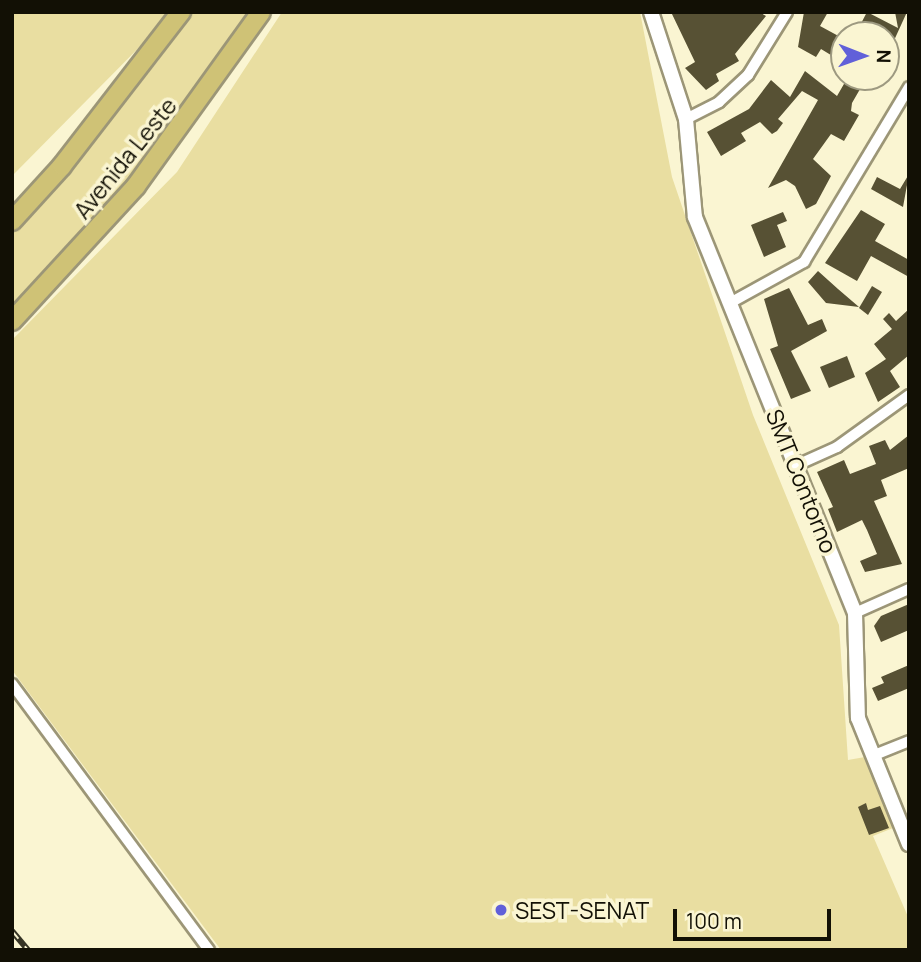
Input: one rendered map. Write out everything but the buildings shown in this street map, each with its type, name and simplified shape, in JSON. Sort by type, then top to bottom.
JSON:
[{"type":"main road","name":"Avenida Leste","points":[[12,221],[62,166],[181,12]]},
{"type":"main road","name":"Avenida Leste","points":[[12,321],[136,186],[261,12]]},
{"type":"street","name":"SMT Contorno","points":[[651,12],[686,119],[695,217],[855,613],[858,718],[909,844]]},
{"type":"street","points":[[686,119],[719,102],[748,75],[787,12]]},
{"type":"street","points":[[730,303],[804,262],[909,87]]},
{"type":"street","points":[[797,465],[855,435],[909,395]]},
{"type":"street","points":[[855,613],[909,589]]},
{"type":"street","points":[[12,684],[209,950]]},
{"type":"street","points":[[872,756],[909,741]]},
{"type":"shaded area","points":[[12,12],[174,12],[12,176]]},
{"type":"shaded area","points":[[189,12],[255,12],[128,183],[12,310],[12,232],[158,61]]},
{"type":"shaded area","points":[[282,12],[640,12],[672,177],[753,415],[839,625],[848,760],[865,757],[893,828],[873,836],[909,919],[909,950],[221,950],[12,670],[12,340],[177,172]]},
{"type":"railway","points":[[12,931],[28,950]]},
{"type":"place","name":"SEST-SENAT","points":[[501,910]]}]
